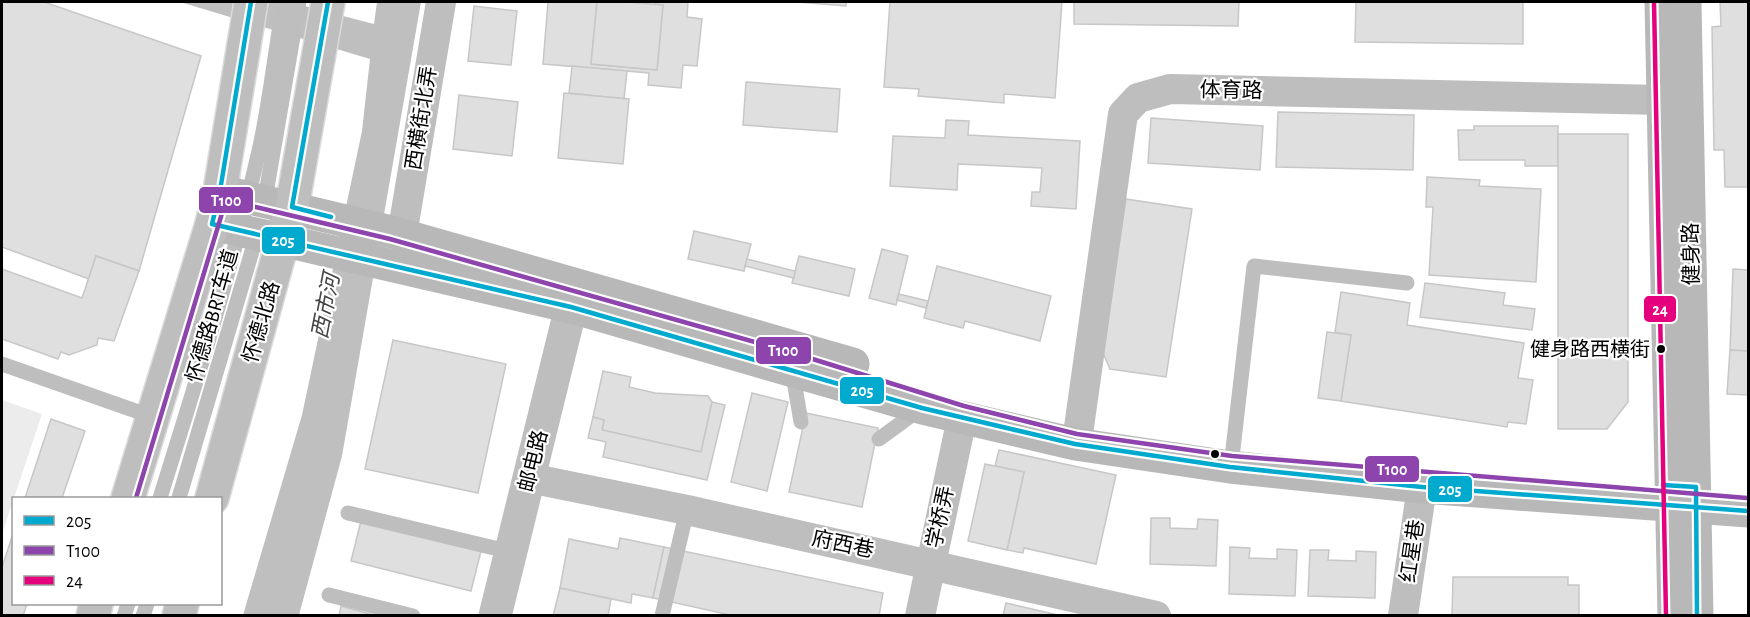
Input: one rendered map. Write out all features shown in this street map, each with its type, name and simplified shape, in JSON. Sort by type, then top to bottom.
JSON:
[{"type":"main road","name":"怀德北路","points":[[212,497],[248,233],[296,44],[328,2]]},
{"type":"main road","name":"健身路","points":[[1661,2],[1663,100],[1684,496]]},
{"type":"main road","name":"健身路","points":[[1684,496],[1686,2]]},
{"type":"main road","name":"怀德北路","points":[[128,497],[153,417],[248,233],[256,199],[248,14]]},
{"type":"main road","points":[[256,199],[397,233],[792,345],[966,399],[1079,427],[1233,449],[1684,496],[1749,511]]},
{"type":"main road","points":[[248,233],[571,307],[922,408],[1075,444],[1230,467],[1422,487],[1684,496],[1749,491]]},
{"type":"main road","name":"邮电路","points":[[495,615],[571,307]]},
{"type":"main road","points":[[1674,615],[1684,496]]},
{"type":"main road","points":[[1684,496],[1697,615]]},
{"type":"street","name":"西横街北弄","points":[[397,233],[441,2]]},
{"type":"street","name":"体育路","points":[[1079,427],[1123,114],[1138,98],[1170,89],[1663,100]]},
{"type":"street","name":"学桥弄","points":[[920,615],[962,418]]},
{"type":"street","name":"府西巷","points":[[529,478],[930,563],[1156,615]]},
{"type":"street","name":"红星巷","points":[[1403,615],[1422,487]]},
{"type":"lane","points":[[284,2],[296,44]]},
{"type":"lane","points":[[256,199],[260,148],[296,44],[299,2]]},
{"type":"lane","name":"怀德路BRT车道","points":[[160,497],[196,381],[248,233]]},
{"type":"lane","name":"怀德路BRT车道","points":[[179,497],[248,233]]},
{"type":"lane","points":[[1233,449],[1254,266],[1407,283]]},
{"type":"lane","points":[[2,364],[153,417]]},
{"type":"lane","points":[[792,369],[801,422]]},
{"type":"lane","points":[[879,439],[922,408]]},
{"type":"lane","points":[[662,615],[687,510]]},
{"type":"lane","points":[[348,513],[511,552]]},
{"type":"lane","points":[[329,595],[413,615]]},
{"type":"shaded area","points":[[180,2],[289,2],[374,24],[377,2],[421,2],[342,456],[299,615],[243,615],[302,415],[362,131],[370,59]]},
{"type":"shaded area","points":[[2,400],[42,414],[14,497],[12,497],[12,504],[2,534]]},
{"type":"building","points":[[2,2],[44,2],[201,56],[139,271],[96,256],[89,279],[2,247]]},
{"type":"building","points":[[548,2],[597,2],[591,64],[657,70],[663,5],[655,4],[655,2],[688,2],[687,17],[702,19],[697,66],[683,65],[681,88],[648,85],[649,73],[543,64]]},
{"type":"building","points":[[597,2],[663,5],[657,70],[591,64]]},
{"type":"building","points":[[797,2],[846,2],[846,6]]},
{"type":"building","points":[[890,2],[1062,2],[1055,98],[1004,94],[1004,103],[918,96],[919,89],[884,87]]},
{"type":"building","points":[[1074,2],[1239,2],[1238,26],[1074,24]]},
{"type":"building","points":[[1356,2],[1523,2],[1523,44],[1355,42]]},
{"type":"building","points":[[1720,2],[1748,2],[1748,187],[1725,187],[1724,150],[1714,150],[1712,27],[1721,26]]},
{"type":"building","points":[[474,6],[517,11],[511,65],[468,61]]},
{"type":"building","points":[[572,66],[627,71],[624,99],[569,93]]},
{"type":"building","points":[[746,82],[840,89],[837,132],[743,125]]},
{"type":"building","points":[[564,93],[629,99],[623,164],[558,158]]},
{"type":"building","points":[[459,95],[518,102],[512,156],[453,149]]},
{"type":"building","points":[[1278,112],[1414,115],[1413,170],[1276,167]]},
{"type":"building","points":[[1151,118],[1263,126],[1260,170],[1148,163]]},
{"type":"building","points":[[946,120],[969,121],[968,135],[1080,141],[1076,209],[1031,206],[1032,192],[1040,192],[1042,168],[958,164],[957,190],[890,186],[893,136],[945,138]]},
{"type":"building","points":[[1474,126],[1558,126],[1558,166],[1525,166],[1525,160],[1459,160],[1458,130],[1474,130]]},
{"type":"building","points":[[1558,134],[1628,134],[1628,402],[1607,429],[1558,429]]},
{"type":"building","points":[[1427,177],[1480,180],[1479,186],[1541,189],[1536,282],[1429,275],[1433,207],[1426,207]]},
{"type":"building","points":[[1126,199],[1192,209],[1166,377],[1110,369],[1103,353]]},
{"type":"building","points":[[694,231],[751,244],[744,271],[688,259]]},
{"type":"building","points":[[882,249],[908,256],[896,305],[869,298]]},
{"type":"building","points":[[96,256],[139,271],[114,341],[98,338],[97,345],[69,355],[61,352],[58,359],[2,339],[2,269],[82,298]]},
{"type":"building","points":[[799,256],[855,269],[849,296],[792,283]]},
{"type":"building","points":[[747,259],[795,271],[794,278],[745,266]]},
{"type":"building","points":[[937,266],[1051,296],[1040,341],[965,321],[963,328],[924,318]]},
{"type":"building","points":[[1733,269],[1748,270],[1748,351],[1730,350]]},
{"type":"building","points":[[1425,283],[1505,293],[1503,305],[1535,309],[1532,330],[1420,317]]},
{"type":"building","points":[[1341,292],[1410,303],[1407,325],[1524,343],[1518,378],[1533,380],[1526,424],[1508,422],[1507,427],[1341,401],[1351,335],[1335,332]]},
{"type":"building","points":[[899,294],[928,301],[926,308],[897,300]]},
{"type":"building","points":[[1327,332],[1351,335],[1341,401],[1318,398]]},
{"type":"building","points":[[393,340],[506,364],[478,493],[365,469]]},
{"type":"building","points":[[1730,350],[1748,351],[1748,395],[1727,394]]},
{"type":"building","points":[[603,371],[631,377],[629,387],[655,393],[708,396],[712,402],[701,452],[602,430],[604,420],[593,417]]},
{"type":"building","points":[[752,393],[788,402],[767,491],[731,482]]},
{"type":"building","points":[[712,402],[725,405],[707,480],[603,457],[606,442],[588,438],[593,417],[604,420],[602,430],[701,452]]},
{"type":"building","points":[[806,413],[878,428],[862,507],[789,492]]},
{"type":"building","points":[[51,419],[85,431],[62,497],[25,497]]},
{"type":"building","points":[[999,450],[1116,475],[1096,564],[1024,548],[1023,553],[1007,550],[1024,472],[995,466]]},
{"type":"building","points":[[985,464],[1024,472],[1007,550],[968,541]]},
{"type":"building","points":[[1151,518],[1170,518],[1170,528],[1197,529],[1198,519],[1218,520],[1216,566],[1150,564]]},
{"type":"building","points":[[361,521],[481,551],[471,591],[351,561]]},
{"type":"building","points":[[12,537],[12,605],[27,605],[23,616],[2,616],[2,567]]},
{"type":"building","points":[[620,538],[664,547],[653,598],[632,594],[631,603],[560,588],[569,539],[618,549]]},
{"type":"building","points":[[664,547],[883,593],[879,616],[735,616],[653,598]]},
{"type":"building","points":[[1230,547],[1250,548],[1249,558],[1277,559],[1277,549],[1297,550],[1295,596],[1229,594]]},
{"type":"building","points":[[1310,550],[1329,550],[1328,560],[1356,561],[1356,551],[1376,552],[1375,598],[1308,596]]},
{"type":"building","points":[[1453,577],[1568,577],[1568,585],[1579,585],[1579,616],[1452,616]]},
{"type":"building","points":[[560,588],[611,599],[608,616],[553,616]]},
{"type":"building","points":[[1006,603],[1062,616],[1003,616]]},
{"type":"building","points":[[341,606],[377,616],[339,616]]},
{"type":"transit line","name":"205","points":[[251,2],[220,191],[212,224],[571,307],[922,408],[1075,444],[1230,467],[1422,487],[1748,511]]},
{"type":"transit line","name":"205","points":[[328,2],[292,207],[331,217]]},
{"type":"transit line","name":"24","points":[[1654,2],[1666,616]]},
{"type":"transit line","name":"T100","points":[[136,497],[226,200],[390,239],[790,352],[964,406],[1077,434],[1232,456],[1747,498]]},
{"type":"transit line","name":"205","points":[[1663,485],[1696,487],[1697,616]]},
{"type":"place","name":"健身路西横街","points":[[1661,349]]},
{"type":"water label","name":"西市河","points":[[325,306]]}]
